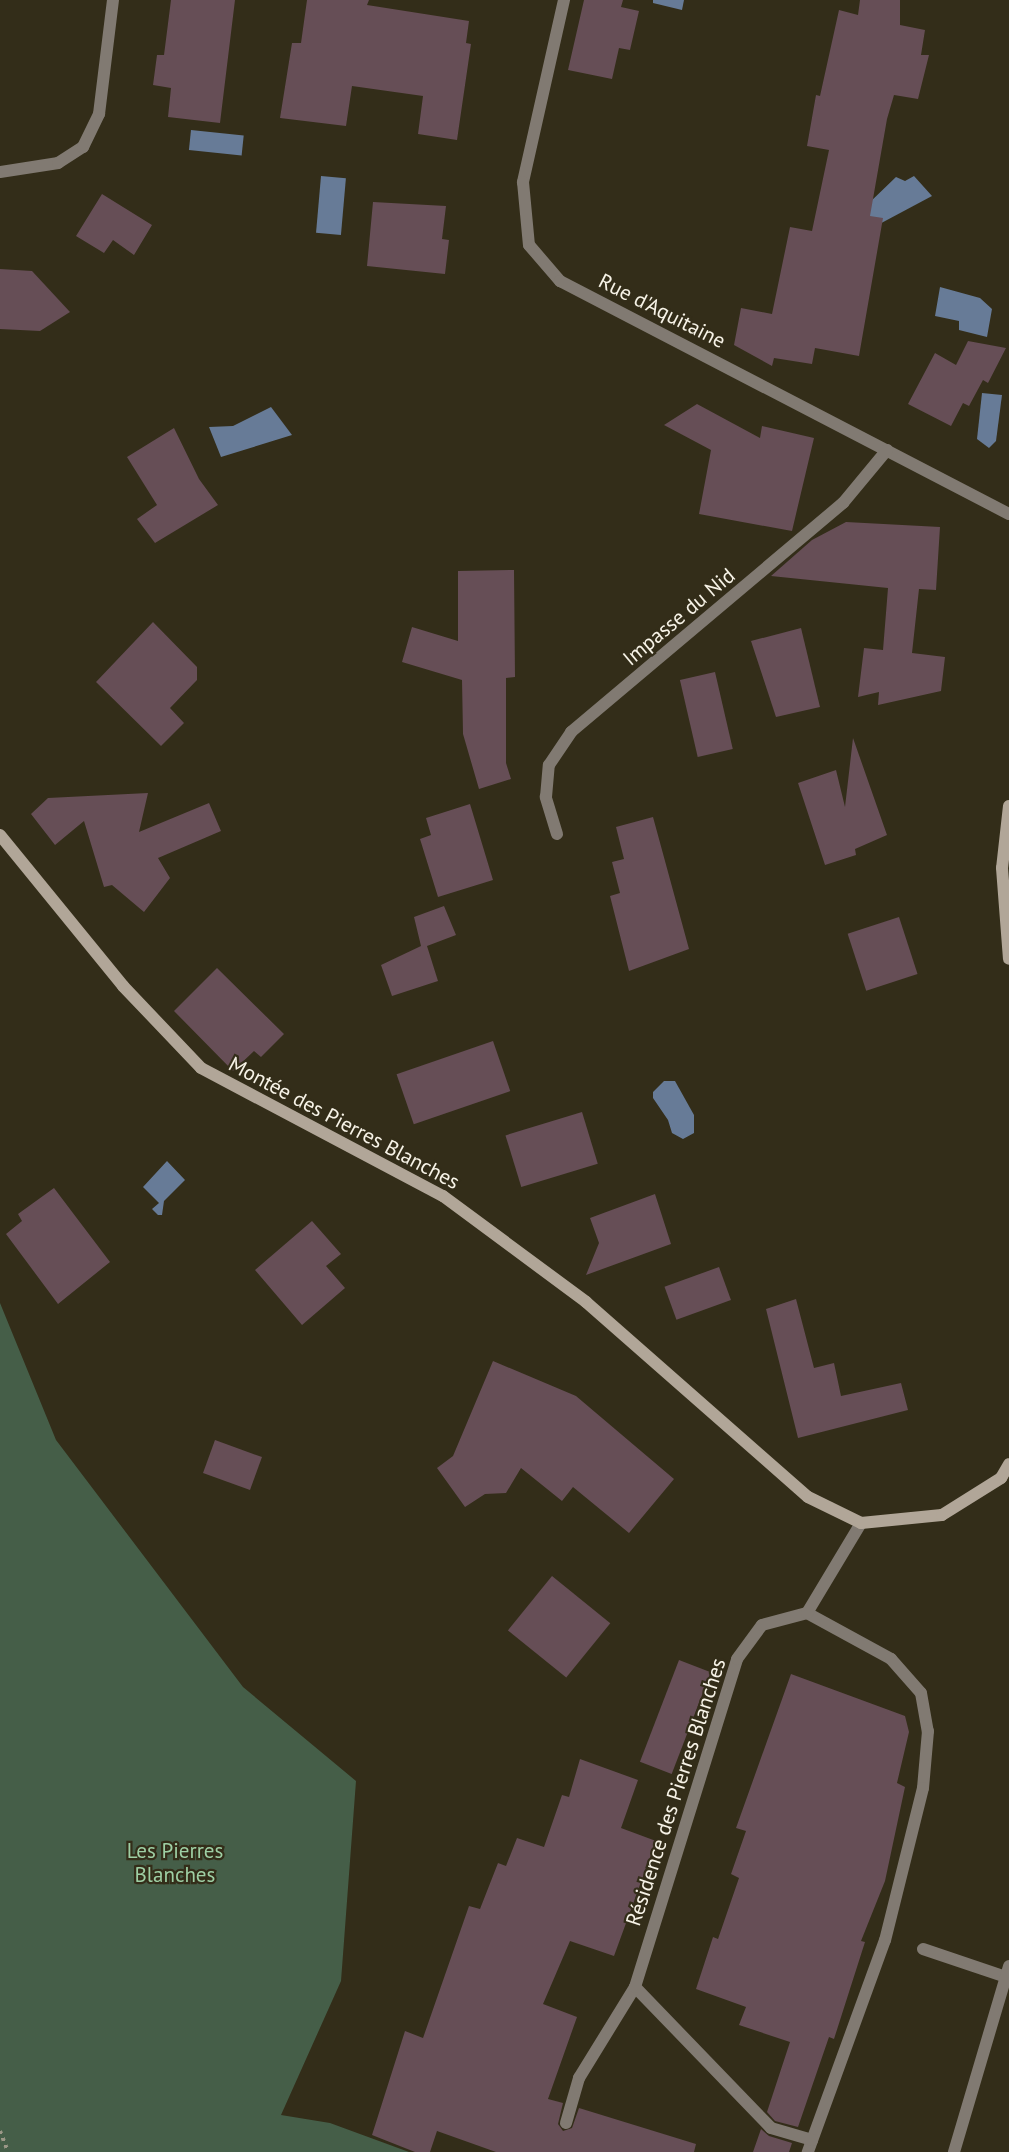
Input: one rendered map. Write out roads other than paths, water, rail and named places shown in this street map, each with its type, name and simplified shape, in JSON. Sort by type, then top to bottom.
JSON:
[{"type":"street","points":[[0,172],[58,163],[83,147],[99,114],[113,0]]},
{"type":"street","name":"Rue d'Aquitaine","points":[[564,0],[523,182],[529,245],[560,281],[1009,514]]},
{"type":"street","name":"Impasse du Nid","points":[[557,834],[546,797],[549,765],[572,732],[843,503],[887,450]]},
{"type":"street","points":[[1009,806],[1002,868],[1009,959]]},
{"type":"street","name":"Montée des Pierres Blanches","points":[[0,835],[123,986],[201,1068],[443,1196],[585,1302],[808,1497],[861,1523]]},
{"type":"street","points":[[808,2152],[885,1940],[923,1788],[928,1731],[921,1693],[891,1659],[807,1613],[861,1523],[942,1515],[1001,1478],[1009,1464]]},
{"type":"street","name":"Résidence des Pierres Blanches","points":[[566,2123],[579,2078],[635,1987],[737,1659],[762,1624],[807,1613]]},
{"type":"street","points":[[923,1949],[1007,1971],[954,2152]]},
{"type":"street","points":[[635,1987],[771,2128],[812,2140]]},
{"type":"water","points":[[653,0],[684,0],[682,10],[653,3]]},
{"type":"water","points":[[191,130],[244,136],[242,155],[189,150]]},
{"type":"water","points":[[321,176],[346,178],[341,235],[316,233]]},
{"type":"water","points":[[914,176],[932,196],[872,228],[868,204],[896,177],[905,181]]},
{"type":"water","points":[[940,287],[980,298],[992,309],[987,337],[959,330],[959,321],[935,316]]},
{"type":"water","points":[[982,393],[1002,395],[996,441],[989,448],[977,439]]},
{"type":"water","points":[[271,407],[292,435],[221,457],[209,427],[233,426]]},
{"type":"water","points":[[664,1081],[675,1081],[694,1115],[694,1133],[683,1139],[672,1133],[668,1120],[653,1098],[653,1092]]},
{"type":"water","points":[[167,1161],[185,1180],[164,1201],[162,1215],[158,1215],[152,1209],[159,1203],[143,1187]]},
{"type":"park label","name":"Les Pierres Blanches","points":[[175,1863]]}]
